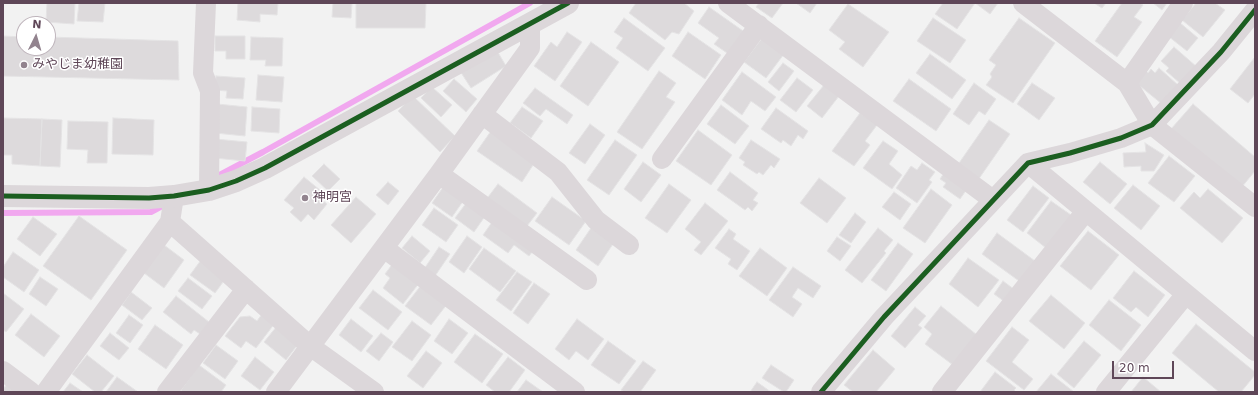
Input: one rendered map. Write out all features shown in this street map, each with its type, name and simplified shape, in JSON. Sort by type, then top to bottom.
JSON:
[{"type":"street","points":[[206,3],[203,73],[210,91],[209,190]]},
{"type":"street","points":[[3,196],[149,198],[174,196],[209,190],[236,181],[266,168],[568,3]]},
{"type":"street","points":[[728,3],[993,200]]},
{"type":"street","points":[[1023,3],[1127,83],[1152,125],[1252,200]]},
{"type":"street","points":[[1127,83],[1183,3]]},
{"type":"street","points":[[821,392],[884,317],[1028,163],[1070,153],[1121,138],[1152,125],[1222,52],[1255,10]]},
{"type":"street","points":[[276,392],[439,174],[530,48],[530,24]]},
{"type":"street","points":[[662,159],[759,25]]},
{"type":"street","points":[[482,114],[558,172],[596,220],[629,245]]},
{"type":"street","points":[[1028,163],[1255,351]]},
{"type":"street","points":[[439,174],[587,280]]},
{"type":"street","points":[[46,392],[170,222],[174,196]]},
{"type":"street","points":[[942,392],[1086,211]]},
{"type":"street","points":[[170,222],[310,346],[374,392]]},
{"type":"street","points":[[384,248],[575,392]]},
{"type":"street","points":[[167,392],[246,289]]},
{"type":"street","points":[[1106,392],[1186,294]]},
{"type":"street","points":[[3,371],[30,392]]},
{"type":"building","points":[[47,3],[75,3],[74,24],[56,23],[56,16],[46,16]]},
{"type":"building","points":[[79,3],[105,3],[103,22],[77,21]]},
{"type":"building","points":[[238,3],[278,3],[277,15],[260,14],[260,22],[237,20]]},
{"type":"building","points":[[333,3],[352,3],[351,18],[332,17]]},
{"type":"building","points":[[356,3],[426,3],[425,28],[356,28]]},
{"type":"building","points":[[636,3],[684,3],[694,11],[679,34],[672,32],[665,40],[629,13]]},
{"type":"building","points":[[759,3],[783,3],[772,18],[756,7]]},
{"type":"building","points":[[796,3],[817,3],[810,13]]},
{"type":"building","points":[[943,3],[975,3],[957,29],[935,14]]},
{"type":"building","points":[[975,3],[998,3],[990,14]]},
{"type":"building","points":[[1094,3],[1106,3],[1102,8]]},
{"type":"building","points":[[1122,3],[1140,3],[1143,5],[1134,17],[1142,22],[1117,57],[1095,41]]},
{"type":"building","points":[[1153,3],[1167,3],[1162,10]]},
{"type":"building","points":[[1196,3],[1215,3],[1225,10],[1203,37],[1182,20]]},
{"type":"building","points":[[848,4],[889,32],[863,67],[839,49],[845,42],[829,30]]},
{"type":"building","points":[[709,7],[746,33],[730,55],[714,44],[719,38],[698,23]]},
{"type":"building","points":[[624,18],[665,48],[648,71],[616,48],[623,38],[614,32]]},
{"type":"building","points":[[933,18],[966,40],[950,63],[917,41]]},
{"type":"building","points":[[1019,18],[1055,43],[1013,103],[986,85],[992,77],[990,74],[996,65],[989,60]]},
{"type":"building","points":[[1179,22],[1198,38],[1187,51],[1168,36]]},
{"type":"building","points":[[567,32],[582,42],[555,81],[534,66],[551,42],[557,47]]},
{"type":"building","points":[[688,32],[721,55],[705,79],[672,56]]},
{"type":"building","name":"みやじま幼稚園","points":[[3,36],[16,37],[16,56],[56,56],[56,37],[178,41],[179,80],[3,76]]},
{"type":"building","points":[[215,36],[245,36],[245,59],[226,59],[226,51],[215,51]]},
{"type":"building","points":[[251,37],[283,38],[282,66],[265,66],[266,60],[250,60]]},
{"type":"building","points":[[762,38],[784,54],[766,78],[744,62]]},
{"type":"building","points":[[591,42],[619,62],[588,106],[560,86]]},
{"type":"building","points":[[1174,47],[1197,67],[1181,84],[1166,71],[1169,68],[1161,61]]},
{"type":"building","points":[[496,49],[506,66],[471,88],[460,71]]},
{"type":"building","points":[[930,54],[966,80],[952,99],[916,73]]},
{"type":"building","points":[[1255,57],[1255,94],[1248,103],[1230,89]]},
{"type":"building","points":[[783,63],[794,71],[779,91],[768,82]]},
{"type":"building","points":[[1159,68],[1178,85],[1162,104],[1135,82],[1145,70],[1148,73],[1151,69],[1155,73]]},
{"type":"building","points":[[659,71],[676,83],[666,97],[675,102],[642,149],[617,132]]},
{"type":"building","points":[[742,72],[776,97],[765,111],[751,101],[742,115],[722,100]]},
{"type":"building","points":[[258,75],[284,77],[282,102],[256,100]]},
{"type":"building","points":[[216,76],[245,78],[243,99],[226,98],[227,91],[215,90]]},
{"type":"building","points":[[797,78],[813,90],[796,112],[780,100]]},
{"type":"building","points":[[454,79],[477,99],[466,112],[443,91]]},
{"type":"building","points":[[909,79],[951,109],[936,131],[893,101]]},
{"type":"building","points":[[974,83],[996,99],[985,115],[979,111],[969,125],[953,114]]},
{"type":"building","points":[[1032,83],[1055,98],[1039,120],[1017,104]]},
{"type":"building","points":[[824,85],[839,96],[822,118],[807,106]]},
{"type":"building","points":[[432,87],[452,105],[441,117],[421,98]]},
{"type":"building","points":[[535,88],[573,115],[567,124],[546,109],[540,116],[523,103]]},
{"type":"building","points":[[413,96],[455,136],[440,152],[398,111]]},
{"type":"building","points":[[217,104],[247,107],[245,136],[215,133]]},
{"type":"building","points":[[1193,104],[1255,157],[1255,171],[1241,188],[1171,129]]},
{"type":"building","points":[[721,105],[749,126],[735,144],[707,124]]},
{"type":"building","points":[[252,107],[280,109],[279,133],[251,131]]},
{"type":"building","points":[[522,107],[543,121],[531,138],[510,123]]},
{"type":"building","points":[[776,108],[808,131],[803,139],[798,135],[791,146],[783,140],[781,143],[761,129]]},
{"type":"building","points":[[860,113],[877,125],[865,141],[870,145],[854,166],[832,151]]},
{"type":"building","points":[[3,118],[42,119],[40,166],[12,164],[12,155],[3,155]]},
{"type":"building","points":[[113,118],[154,120],[153,155],[112,154]]},
{"type":"building","points":[[42,119],[62,120],[60,167],[40,166]]},
{"type":"building","points":[[989,120],[1010,134],[978,180],[957,166]]},
{"type":"building","points":[[68,121],[108,122],[107,163],[87,163],[88,150],[67,149]]},
{"type":"building","points":[[590,124],[605,135],[585,164],[569,153]]},
{"type":"building","points":[[698,130],[732,155],[711,185],[676,161]]},
{"type":"building","points":[[491,131],[535,162],[522,182],[477,151]]},
{"type":"building","points":[[215,139],[247,142],[245,161],[214,158]]},
{"type":"building","points":[[615,140],[637,155],[609,195],[587,180]]},
{"type":"building","points":[[751,140],[780,159],[774,168],[771,165],[763,175],[759,172],[757,174],[743,165],[745,162],[739,158]]},
{"type":"building","points":[[883,141],[898,151],[889,164],[902,175],[892,189],[863,168]]},
{"type":"building","points":[[1145,143],[1164,155],[1154,171],[1141,171],[1141,166],[1124,167],[1123,153],[1146,152]]},
{"type":"building","points":[[1169,156],[1195,176],[1174,202],[1148,183]]},
{"type":"building","points":[[643,162],[661,175],[641,202],[624,189]]},
{"type":"building","points":[[1100,162],[1127,184],[1110,204],[1083,182]]},
{"type":"building","points":[[922,163],[935,172],[929,180],[932,182],[917,203],[896,188],[911,166],[917,170]]},
{"type":"building","points":[[324,164],[340,179],[328,191],[312,176]]},
{"type":"building","points":[[730,172],[758,193],[753,200],[758,203],[752,211],[748,207],[745,210],[717,190]]},
{"type":"building","points":[[944,173],[967,189],[960,199],[943,187],[946,183],[940,179]]},
{"type":"building","name":"神明宮","points":[[304,177],[326,195],[322,200],[327,204],[314,220],[308,214],[301,222],[290,212],[294,208],[284,200]]},
{"type":"building","points":[[819,178],[846,198],[827,223],[800,203]]},
{"type":"building","points":[[388,182],[399,191],[388,205],[376,195]]},
{"type":"building","points":[[446,183],[466,197],[452,217],[432,203]]},
{"type":"building","points":[[498,184],[537,213],[527,226],[485,201]]},
{"type":"building","points":[[669,184],[691,200],[667,233],[645,218]]},
{"type":"building","points":[[1133,185],[1160,206],[1141,230],[1114,208]]},
{"type":"building","points":[[1033,186],[1049,198],[1023,232],[1007,220]]},
{"type":"building","points":[[931,189],[952,205],[925,243],[903,228]]},
{"type":"building","points":[[1208,189],[1243,218],[1222,243],[1180,208],[1194,192],[1200,198]]},
{"type":"building","points":[[894,192],[911,204],[900,220],[882,207]]},
{"type":"building","points":[[356,197],[376,214],[351,243],[331,225]]},
{"type":"building","points":[[552,197],[586,221],[569,245],[535,221]]},
{"type":"building","points":[[470,198],[488,212],[474,232],[455,218]]},
{"type":"building","points":[[1051,201],[1071,215],[1046,248],[1027,233]]},
{"type":"building","points":[[705,203],[728,221],[701,255],[694,250],[701,242],[685,229]]},
{"type":"building","points":[[434,208],[458,225],[446,242],[422,225]]},
{"type":"building","points":[[855,213],[866,222],[851,243],[839,235]]},
{"type":"building","points":[[79,216],[127,250],[91,300],[43,266]]},
{"type":"building","points":[[33,217],[57,234],[40,256],[17,239]]},
{"type":"building","points":[[495,218],[536,247],[529,256],[514,245],[508,253],[483,235]]},
{"type":"building","points":[[591,228],[613,244],[598,266],[576,250]]},
{"type":"building","points":[[878,228],[893,240],[884,251],[886,253],[862,283],[845,270]]},
{"type":"building","points":[[729,229],[736,234],[733,239],[750,251],[737,270],[728,264],[731,259],[715,248]]},
{"type":"building","points":[[1088,231],[1119,255],[1091,290],[1060,266]]},
{"type":"building","points":[[997,233],[1035,261],[1019,281],[982,254]]},
{"type":"building","points":[[412,236],[430,251],[420,263],[402,248]]},
{"type":"building","points":[[467,236],[482,247],[464,273],[449,262]]},
{"type":"building","points":[[837,237],[851,246],[840,261],[827,251]]},
{"type":"building","points":[[898,243],[913,254],[886,291],[871,280]]},
{"type":"building","points":[[164,245],[184,260],[164,288],[144,273]]},
{"type":"building","points":[[439,247],[450,254],[435,276],[424,269]]},
{"type":"building","points":[[484,248],[516,271],[500,292],[469,269]]},
{"type":"building","points":[[760,248],[787,268],[767,296],[739,276]]},
{"type":"building","points":[[13,252],[39,270],[24,292],[3,277],[3,267]]},
{"type":"building","points":[[968,258],[999,280],[978,307],[949,284]]},
{"type":"building","points":[[201,260],[226,278],[215,293],[190,275]]},
{"type":"building","points":[[394,262],[420,282],[403,304],[383,288],[390,278],[385,274]]},
{"type":"building","points":[[793,267],[821,286],[813,298],[798,288],[792,297],[802,304],[793,317],[769,300]]},
{"type":"building","points":[[1134,271],[1165,295],[1148,317],[1136,307],[1131,312],[1113,298]]},
{"type":"building","points":[[517,272],[532,282],[511,311],[496,300]]},
{"type":"building","points":[[40,277],[58,289],[46,306],[29,294]]},
{"type":"building","points":[[188,278],[212,296],[202,309],[178,291]]},
{"type":"building","points":[[1003,281],[1015,290],[1005,302],[994,294]]},
{"type":"building","points":[[534,283],[550,294],[528,324],[513,313]]},
{"type":"building","points":[[422,284],[448,303],[431,325],[405,306]]},
{"type":"building","points":[[373,290],[402,312],[388,330],[359,308]]},
{"type":"building","points":[[131,292],[152,308],[142,320],[122,305]]},
{"type":"building","points":[[3,293],[24,309],[6,332],[3,330]]},
{"type":"building","points":[[1051,295],[1085,323],[1064,349],[1029,321]]},
{"type":"building","points":[[176,296],[209,322],[200,334],[194,330],[191,334],[163,312]]},
{"type":"building","points":[[1109,300],[1141,325],[1121,351],[1089,325]]},
{"type":"building","points":[[941,306],[977,335],[953,365],[925,344],[932,334],[924,327]]},
{"type":"building","points":[[915,307],[926,316],[918,325],[922,328],[905,348],[891,336]]},
{"type":"building","points":[[31,314],[60,336],[44,357],[15,335]]},
{"type":"building","points":[[262,314],[275,323],[256,348],[246,341],[241,348],[225,336],[240,317],[250,316],[257,321]]},
{"type":"building","points":[[129,315],[143,325],[130,343],[116,333]]},
{"type":"building","points":[[351,319],[373,336],[361,352],[339,335]]},
{"type":"building","points":[[449,319],[468,333],[452,354],[434,341]]},
{"type":"building","points":[[577,319],[604,339],[588,360],[576,351],[569,360],[555,349]]},
{"type":"building","points":[[412,321],[431,335],[412,361],[392,347]]},
{"type":"building","points":[[1196,324],[1255,372],[1255,375],[1241,392],[1219,392],[1172,353]]},
{"type":"building","points":[[155,325],[183,345],[166,369],[138,349]]},
{"type":"building","points":[[277,326],[299,343],[286,360],[264,342]]},
{"type":"building","points":[[1012,327],[1029,340],[1012,362],[1033,379],[1024,390],[986,361]]},
{"type":"building","points":[[110,333],[129,348],[119,360],[100,346]]},
{"type":"building","points":[[381,333],[393,342],[379,361],[366,351]]},
{"type":"building","points":[[475,334],[503,354],[482,383],[454,362]]},
{"type":"building","points":[[608,341],[636,361],[619,384],[591,365]]},
{"type":"building","points":[[1084,341],[1101,355],[1074,388],[1057,374]]},
{"type":"building","points":[[216,345],[238,361],[225,379],[203,363]]},
{"type":"building","points":[[873,350],[895,369],[876,392],[853,392],[844,385]]},
{"type":"building","points":[[426,351],[442,363],[423,388],[407,376]]},
{"type":"building","points":[[87,355],[114,376],[101,392],[95,392],[72,374]]},
{"type":"building","points":[[255,357],[274,372],[260,390],[241,376]]},
{"type":"building","points":[[508,357],[525,370],[509,392],[495,392],[486,385]]},
{"type":"building","points":[[643,361],[656,370],[640,392],[624,392],[621,390]]},
{"type":"building","points":[[199,365],[226,385],[221,392],[183,392],[181,390]]},
{"type":"building","points":[[771,365],[794,380],[786,392],[762,378]]},
{"type":"building","points":[[995,372],[1016,388],[1014,390],[1016,392],[980,392]]},
{"type":"building","points":[[1051,374],[1074,392],[1036,392]]},
{"type":"building","points":[[117,377],[138,392],[106,392]]},
{"type":"building","points":[[1143,377],[1161,392],[1131,392]]},
{"type":"building","points":[[526,380],[543,392],[517,392]]},
{"type":"building","points":[[757,382],[771,392],[750,392]]},
{"type":"building","points":[[70,383],[83,392],[63,392]]},
{"type":"building","points":[[6,385],[16,392],[3,392]]},
{"type":"waterway","points":[[212,179],[530,3]]},
{"type":"waterway","points":[[3,213],[151,212],[164,205]]},
{"type":"cycle path","points":[[3,196],[149,198],[174,196],[209,190],[236,181],[265,168],[568,3]]},
{"type":"cycle path","points":[[821,392],[884,317],[1028,163],[1070,153],[1121,138],[1152,125],[1221,52],[1255,10]]},
{"type":"place","name":"みやじま幼稚園","points":[[24,65]]},
{"type":"place","name":"神明宮","points":[[305,198]]}]
